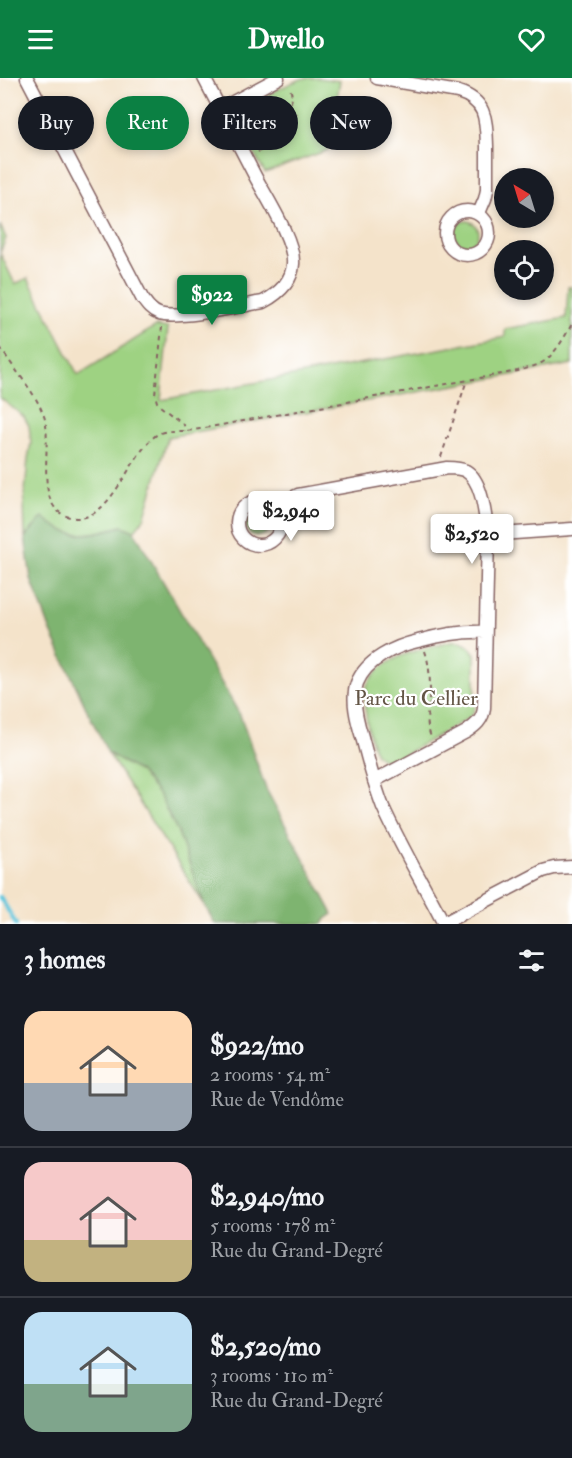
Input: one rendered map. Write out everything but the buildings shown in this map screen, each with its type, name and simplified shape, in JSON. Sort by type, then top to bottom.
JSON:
[{"type":"street","points":[[27,78],[142,298],[150,309],[158,314],[172,316],[263,302],[284,287],[292,273],[293,254],[289,243],[241,150]]},
{"type":"street","points":[[204,78],[213,96]]},
{"type":"street","points":[[377,78],[458,92],[468,95],[477,102],[483,112],[486,125],[487,190],[479,213]]},
{"type":"street","points":[[249,96],[283,81]]},
{"type":"street","points":[[275,508],[298,495],[429,470],[453,468],[464,470],[477,483],[488,535],[483,716],[466,732],[374,781]]},
{"type":"street","points":[[488,535],[572,529]]},
{"type":"street","points":[[485,632],[452,633],[411,642],[397,647],[365,669],[357,683],[355,698],[359,726],[378,794],[444,924],[543,871],[572,867]]},
{"type":"path","points":[[283,81],[291,96]]},
{"type":"path","points":[[255,154],[262,150]]},
{"type":"path","points":[[0,347],[20,375],[46,422],[48,496],[60,512],[68,517],[81,518],[89,516],[102,507],[151,439],[164,431],[185,431],[518,371],[545,361],[560,344],[572,324]]},
{"type":"path","points":[[162,327],[155,395],[157,402],[184,425],[185,431]]},
{"type":"path","points":[[440,459],[467,380]]},
{"type":"path","points":[[425,649],[429,672],[427,725],[432,740]]},
{"type":"path","points":[[428,704],[437,708]]},
{"type":"green space","points":[[305,78],[340,81],[337,96],[310,96],[310,150],[328,150],[265,173],[252,150],[298,150],[298,96],[264,96]]},
{"type":"green space","points":[[466,221],[475,224],[478,233],[475,242],[466,245],[457,242],[454,233],[457,224]]},
{"type":"green space","points":[[0,225],[6,238],[0,253]]},
{"type":"green space","points":[[0,253],[15,284],[28,278],[78,375],[156,326],[168,328],[161,400],[505,337],[505,329],[566,318],[568,287],[572,287],[572,364],[168,437],[144,519],[134,531],[123,526],[91,533],[73,533],[54,526],[43,518],[25,537],[24,503],[31,443],[29,426],[24,417],[0,398]]},
{"type":"green space","points":[[258,512],[267,515],[270,524],[267,533],[258,536],[249,533],[246,524],[249,515]]},
{"type":"green space","points":[[43,517],[72,533],[90,534],[123,526],[134,531],[240,715],[266,789],[333,914],[323,924],[215,924],[204,904],[178,832],[159,795],[140,772],[108,753],[51,632],[31,579],[25,537]]},
{"type":"green space","name":"Parc du Cellier","points":[[451,642],[465,644],[475,654],[473,713],[469,718],[395,760],[386,760],[378,756],[372,745],[366,716],[365,693],[368,682],[380,669],[398,657]]},
{"type":"green space","points":[[108,753],[140,772],[159,795],[178,832],[204,904]]},
{"type":"waterway","points":[[0,897],[16,924]]}]
